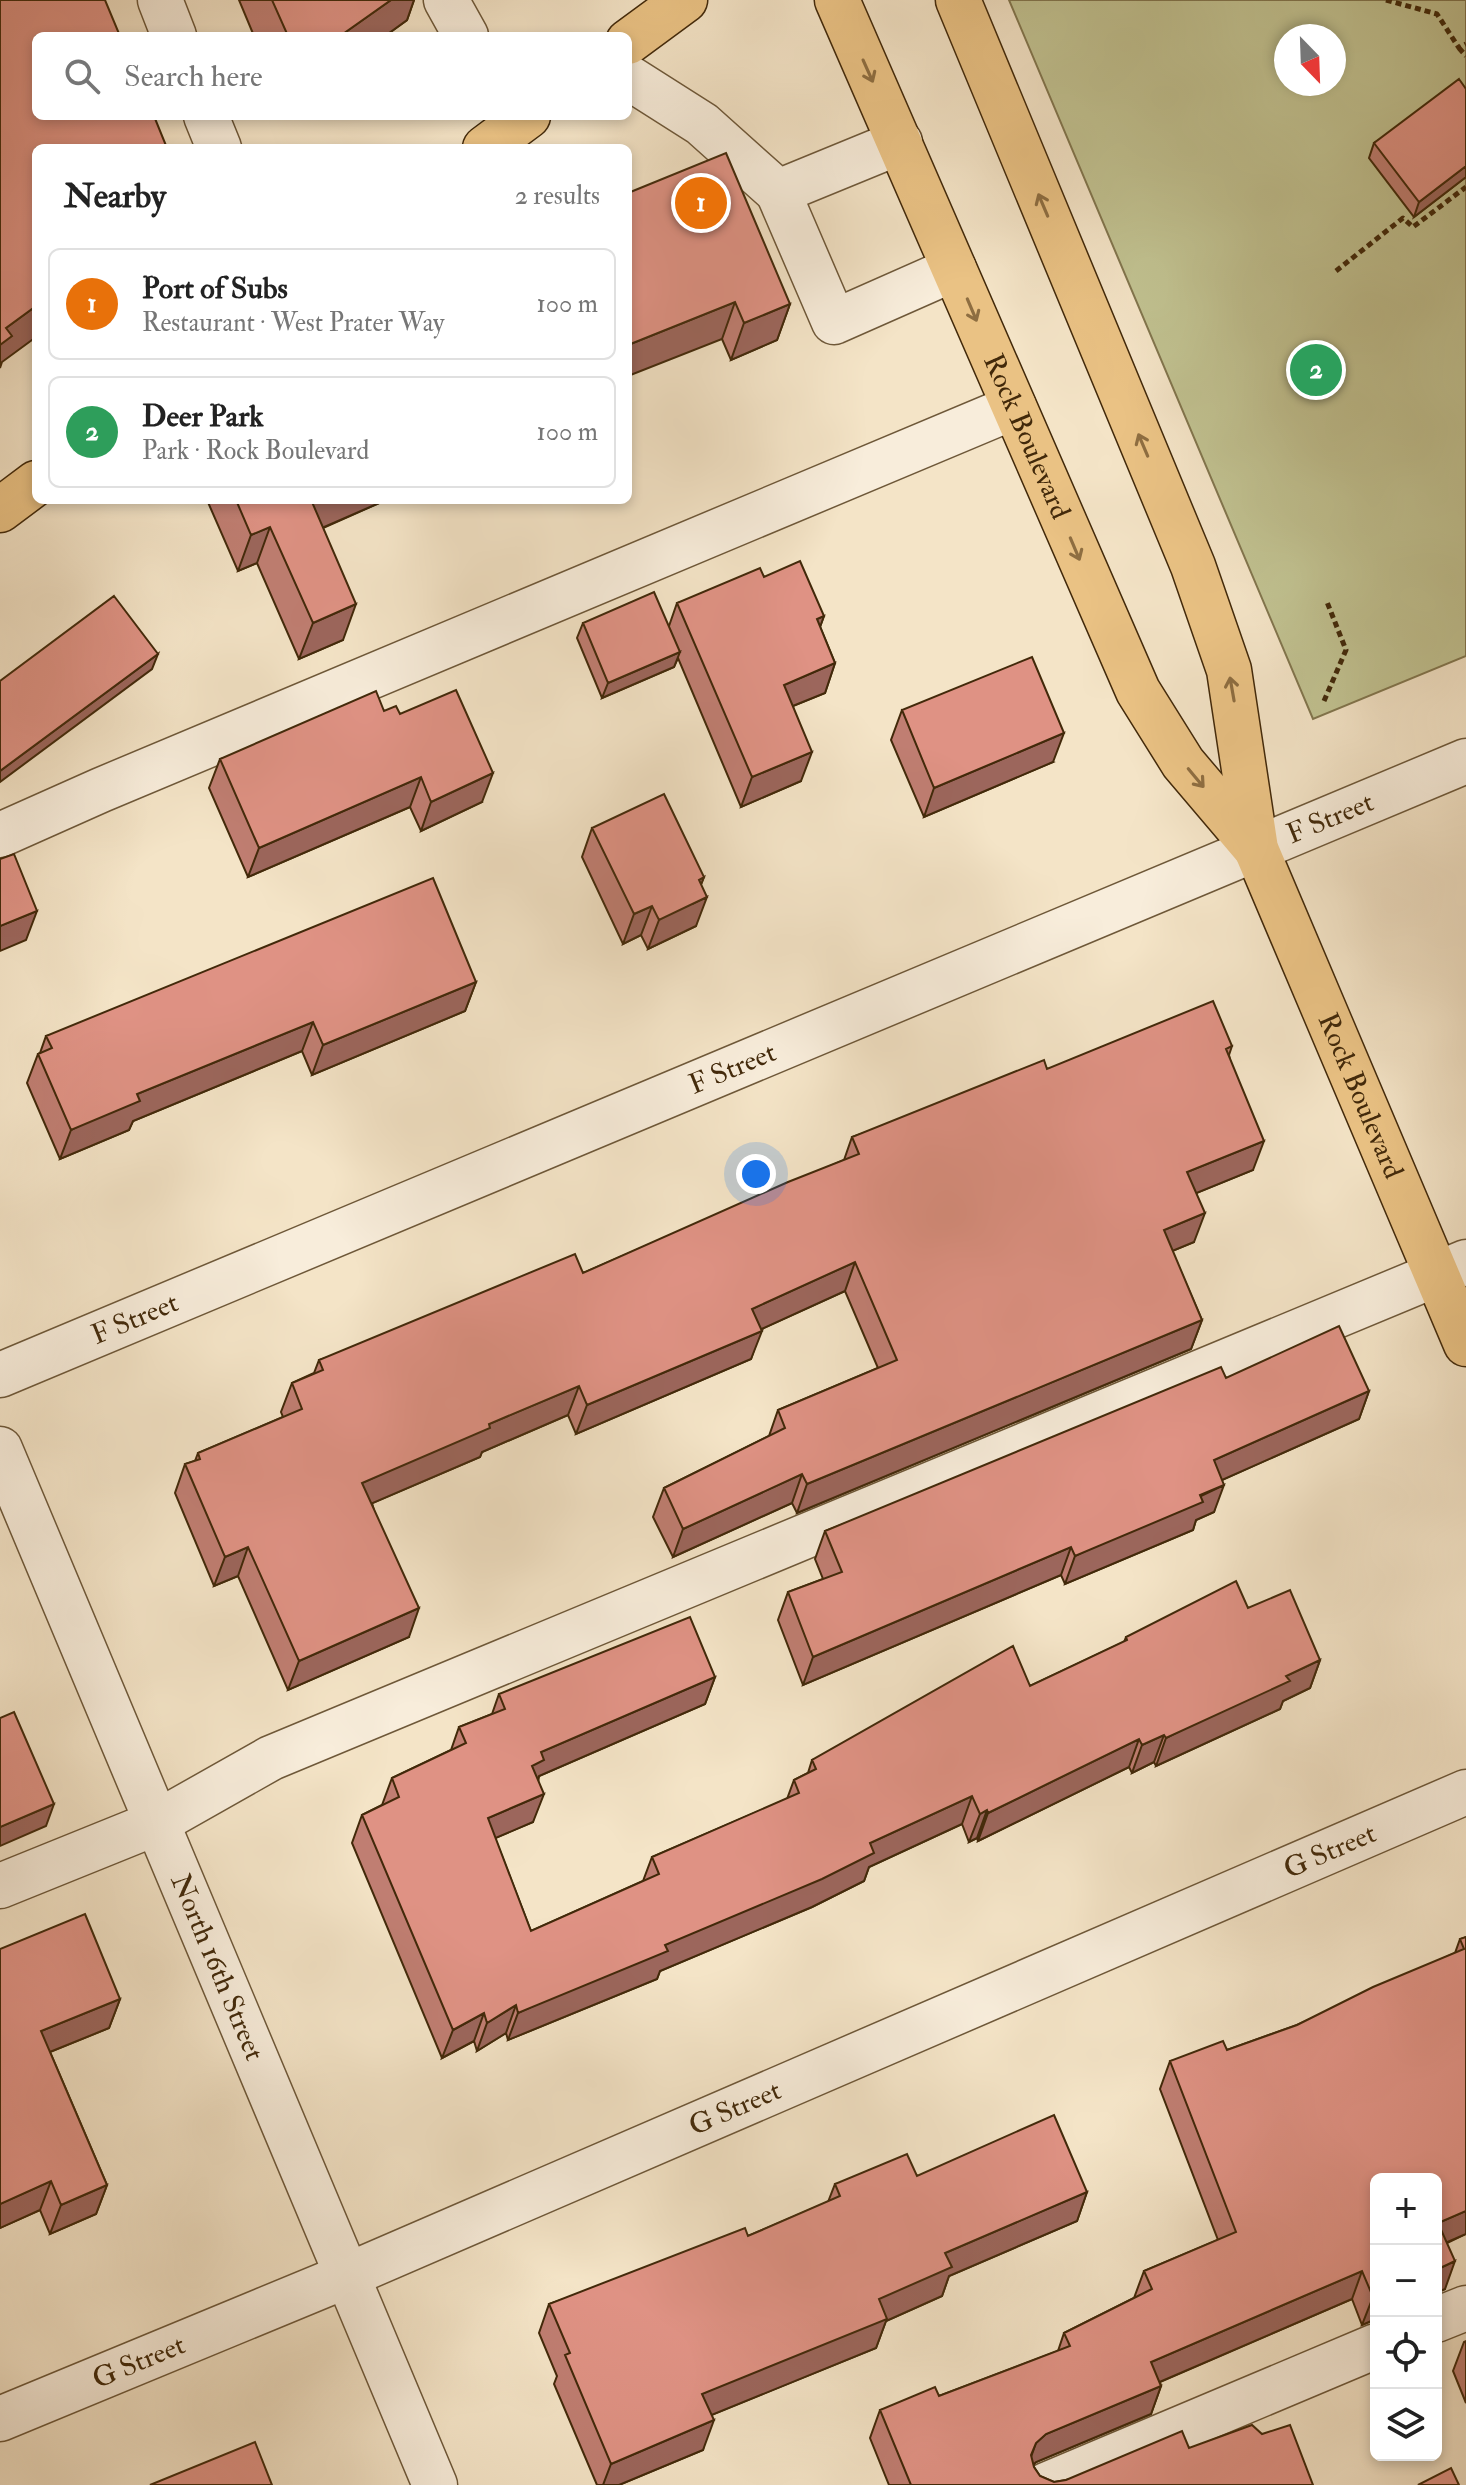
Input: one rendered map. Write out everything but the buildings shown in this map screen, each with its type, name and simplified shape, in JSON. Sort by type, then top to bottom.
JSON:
[{"type":"main road","points":[[632,39],[685,0]]},
{"type":"main road","name":"Rock Boulevard","points":[[837,0],[1138,691],[1183,763],[1256,849],[1452,1268],[1466,1344]]},
{"type":"main road","name":"Rock Boulevard","points":[[958,0],[1193,566],[1229,670],[1256,849]]},
{"type":"main road","points":[[0,510],[32,486]]},
{"type":"street","points":[[160,0],[172,32]]},
{"type":"street","points":[[446,0],[464,32]]},
{"type":"street","points":[[632,80],[702,124],[778,192],[834,322],[954,269]]},
{"type":"street","points":[[208,120],[217,144]]},
{"type":"street","points":[[778,192],[900,142]]},
{"type":"street","points":[[0,835],[1014,407]]},
{"type":"street","name":"F Street","points":[[0,1375],[1466,761]]},
{"type":"street","points":[[0,1886],[156,1823],[271,1758],[1452,1268]]},
{"type":"street","name":"North 16th Street","points":[[0,1449],[435,2485]]},
{"type":"street","name":"G Street","points":[[0,2419],[346,2276],[1466,1792]]},
{"type":"street","points":[[1442,2318],[1466,2308]]},
{"type":"street","points":[[1046,2485],[1370,2349]]},
{"type":"path","points":[[1386,0],[1437,14],[1466,56]]},
{"type":"path","points":[[1459,48],[1466,44]]},
{"type":"path","points":[[1336,271],[1403,218],[1413,227],[1466,187]]},
{"type":"path","points":[[1324,701],[1346,650],[1327,602]]},
{"type":"green space","points":[[1009,0],[1466,0],[1466,656],[1313,719]]},
{"type":"place","name":"Port of Subs","points":[[701,203]]},
{"type":"place","name":"Deer Park","points":[[1316,370]]}]
